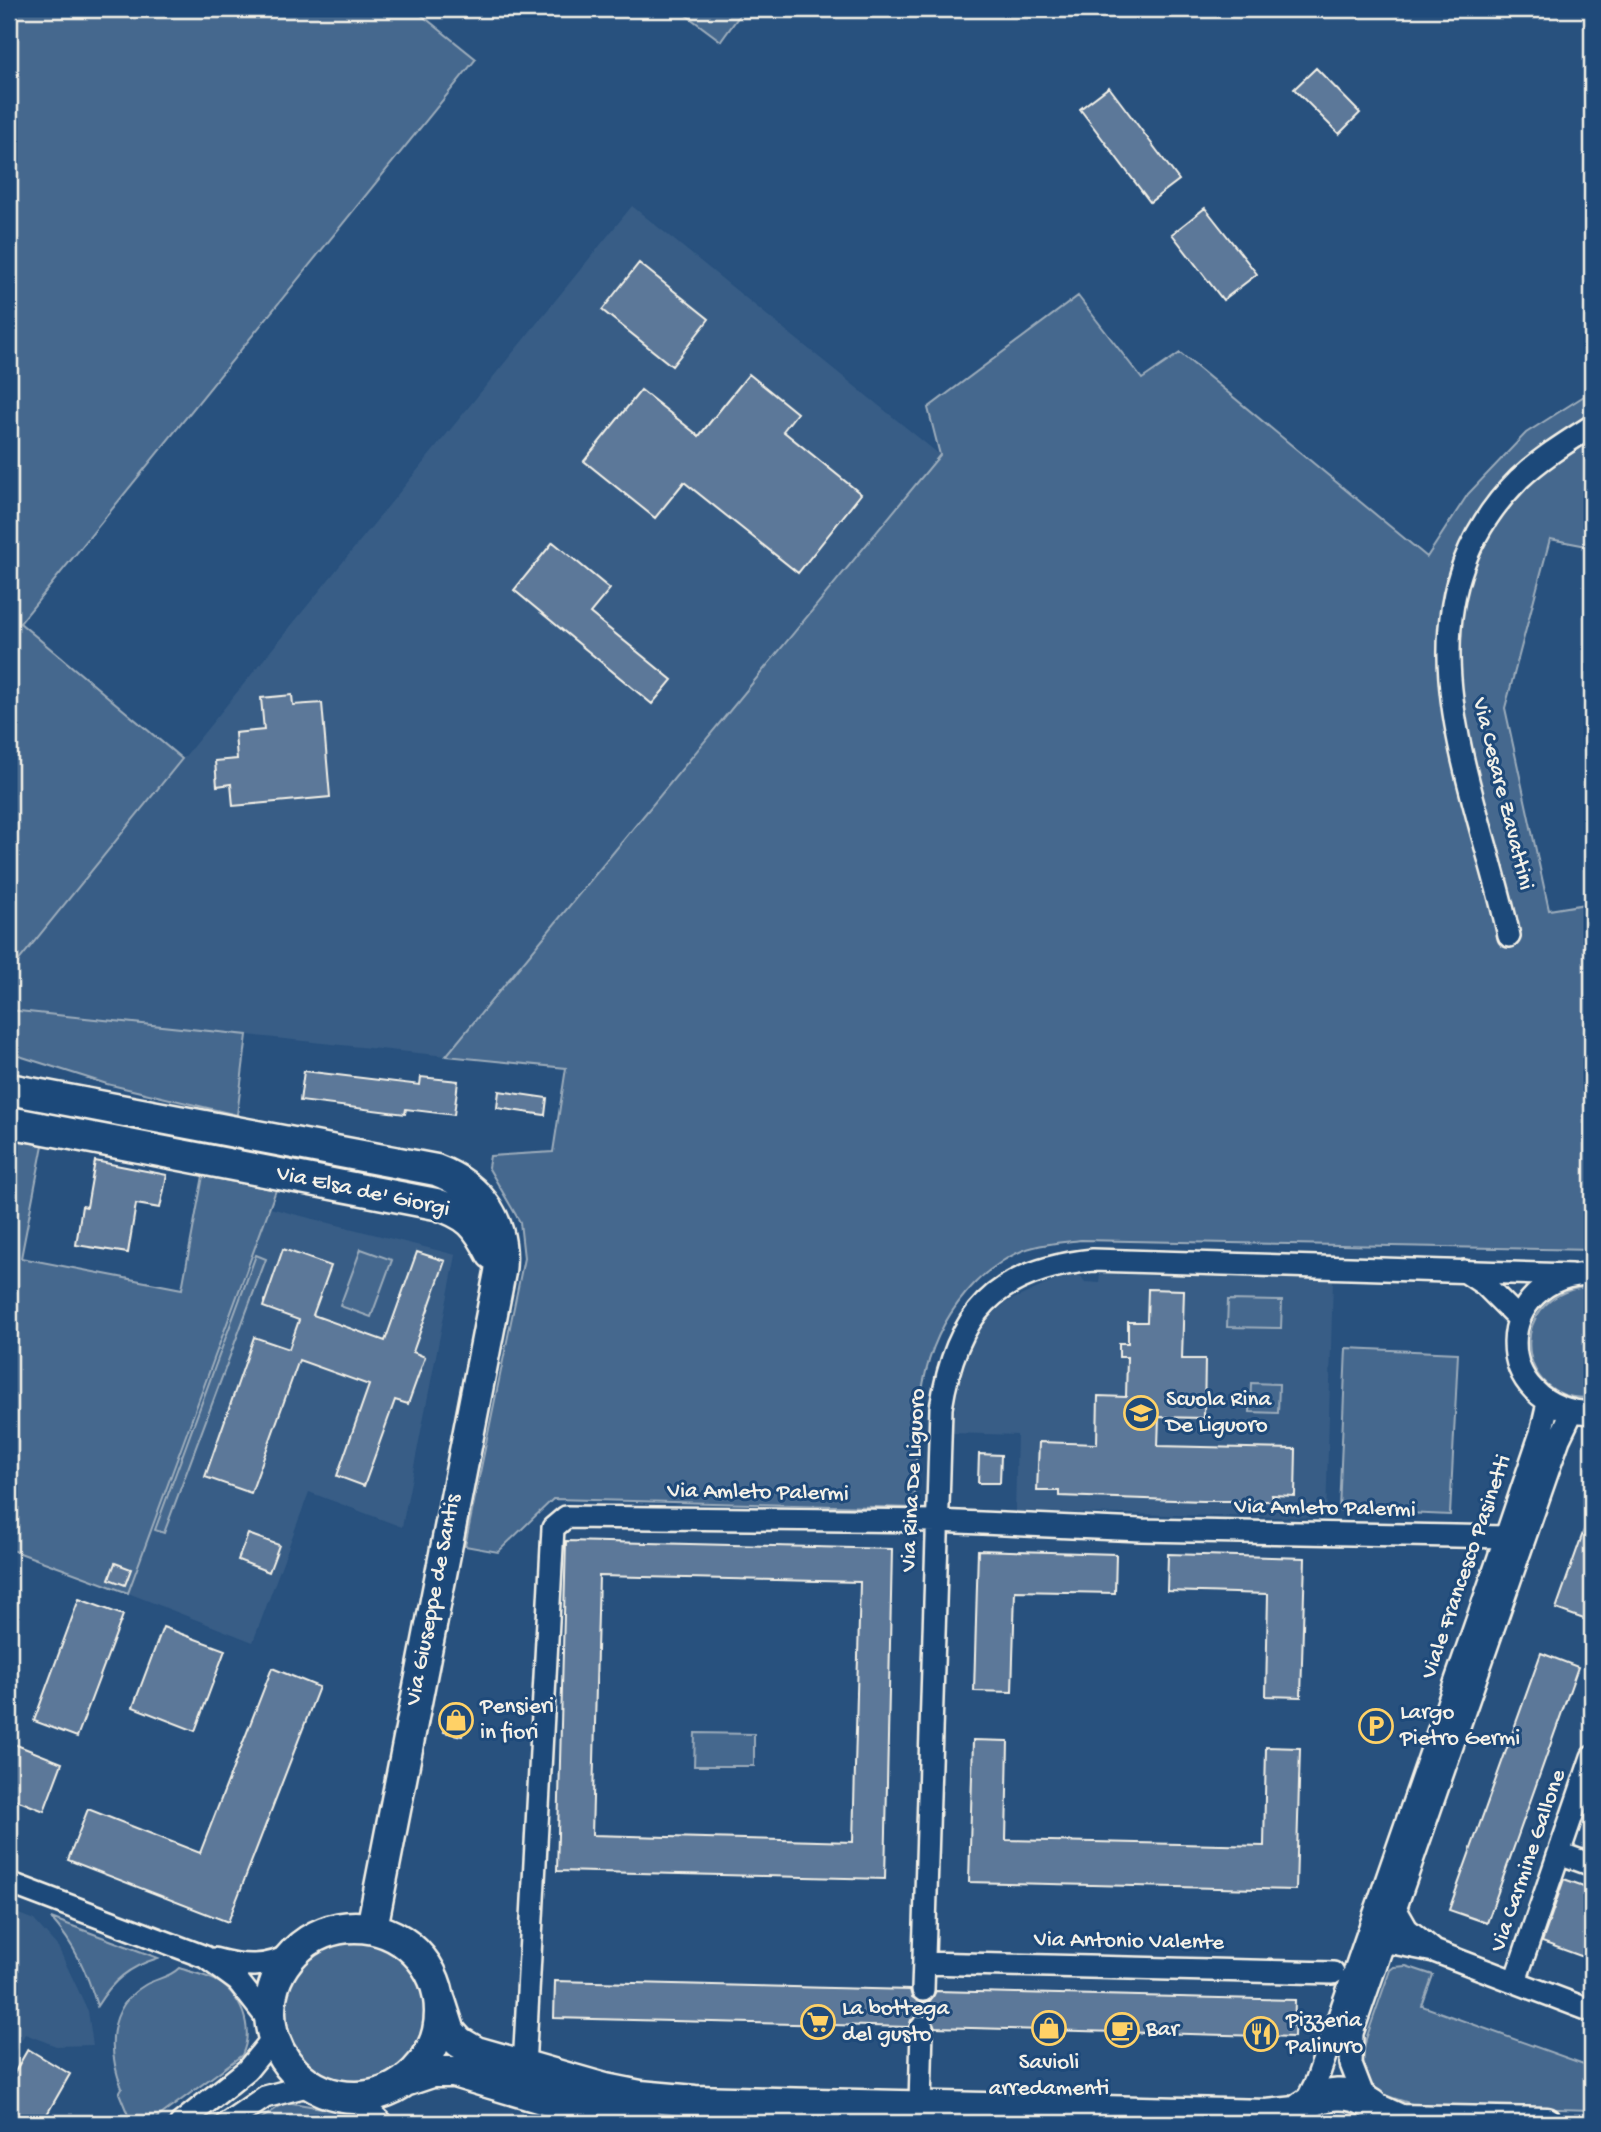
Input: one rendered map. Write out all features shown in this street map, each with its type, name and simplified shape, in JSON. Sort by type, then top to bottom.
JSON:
[{"type":"main road","name":"Via Elsa de' Giorgi","points":[[9,1089],[436,1170],[461,1182],[483,1201],[499,1234],[502,1253],[500,1272]]},
{"type":"main road","name":"Via Elsa de' Giorgi","points":[[9,1122],[436,1204],[469,1218],[480,1229],[500,1272]]},
{"type":"main road","name":"Via Giuseppe de Santis","points":[[372,1928],[500,1272]]},
{"type":"main road","points":[[646,2123],[582,2110],[454,2072],[432,2072],[374,2095],[354,2097],[325,2092],[292,2069],[272,2030],[274,1985],[293,1952],[309,1939],[334,1929],[372,1928],[397,1937],[414,1950],[431,1975],[446,2024],[459,2042],[475,2052],[605,2090],[657,2098],[1267,2115],[1296,2112],[1334,2093],[1400,2120],[1547,2123]]},
{"type":"main road","points":[[405,2081],[422,2064],[435,2041],[440,2001]]},
{"type":"street","name":"Via Cesare Zavattini","points":[[1509,936],[1452,705],[1449,641],[1454,589],[1480,531],[1510,489],[1555,451],[1592,426]]},
{"type":"street","name":"Via Rina De Liguoro","points":[[923,1990],[941,1408],[957,1344],[979,1308],[1007,1285],[1037,1270],[1054,1265],[1103,1260],[1582,1274]]},
{"type":"street","points":[[1462,1270],[1485,1284],[1519,1319]]},
{"type":"street","points":[[1582,1274],[1549,1283],[1531,1299],[1519,1319],[1515,1339],[1517,1359],[1524,1378],[1548,1403],[1582,1413]]},
{"type":"street","name":"Viale Francesco Pasinetti","points":[[1296,2112],[1316,2082],[1374,1940],[1541,1433],[1548,1403]]},
{"type":"street","name":"Viale Francesco Pasinetti","points":[[1376,2111],[1353,2073],[1350,2047],[1374,1940],[1395,1908],[1554,1452],[1582,1413]]},
{"type":"street","name":"Via Amleto Palermi","points":[[524,2067],[553,1528],[566,1517],[937,1521],[1335,1536],[1506,1537]]},
{"type":"street","name":"Via Carmine Gallone","points":[[1515,1981],[1592,1758]]},
{"type":"street","points":[[1559,1853],[1592,1865]]},
{"type":"street","points":[[9,1883],[205,1957],[256,1966],[278,1962],[293,1952]]},
{"type":"street","points":[[1395,1908],[1407,1929],[1434,1951]]},
{"type":"street","points":[[1374,1940],[1434,1951],[1592,2011]]},
{"type":"street","points":[[181,2123],[247,2070],[272,2030],[238,1981],[205,1957]]},
{"type":"street","name":"Via Antonio Valente","points":[[924,1963],[1332,1972]]},
{"type":"street","points":[[920,2106],[922,2027]]},
{"type":"street","points":[[227,2123],[265,2096],[310,2084]]},
{"type":"street","points":[[354,2097],[382,2123]]},
{"type":"shaded area","points":[[9,9],[414,9],[476,59],[20,623],[182,759],[9,973]]},
{"type":"shaded area","points":[[678,9],[744,9],[721,41]]},
{"type":"shaded area","points":[[632,206],[940,455],[446,1056],[9,1010],[9,973]]},
{"type":"shaded area","points":[[1078,296],[1142,379],[1180,353],[1427,557],[1468,494],[1526,433],[1592,391],[1592,547],[1550,539],[1505,708],[1549,910],[1592,903],[1592,1250],[1081,1240],[1026,1249],[981,1277],[954,1308],[939,1334],[922,1388],[914,1508],[553,1499],[498,1552],[465,1546],[524,1258],[520,1222],[488,1167],[490,1156],[553,1152],[566,1068],[446,1056],[940,455],[928,408]]},
{"type":"shaded area","points":[[9,1010],[247,1035],[237,1115],[107,1084],[9,1052]]},
{"type":"shaded area","points":[[9,1139],[43,1145],[21,1258],[182,1289],[203,1176],[276,1190],[128,1593],[9,1549]]},
{"type":"shaded area","points":[[270,1208],[456,1255],[402,1527],[309,1492],[253,1642],[128,1593]]},
{"type":"shaded area","points":[[361,1249],[392,1260],[371,1317],[340,1306]]},
{"type":"shaded area","points":[[256,1255],[266,1259],[164,1533],[155,1530]]},
{"type":"shaded area","name":"Scuola Rina De Liguoro","points":[[1100,1274],[1333,1280],[1326,1518],[1015,1512],[1017,1435],[951,1433],[962,1364],[974,1337],[987,1319],[1007,1302],[1056,1280],[1080,1275],[1085,1282],[1099,1283]]},
{"type":"shaded area","points":[[1585,1287],[1592,1288],[1592,1397],[1567,1396],[1548,1386],[1535,1369],[1530,1350],[1531,1329],[1541,1310],[1558,1295]]},
{"type":"shaded area","points":[[1228,1300],[1282,1301],[1281,1328],[1227,1327]]},
{"type":"shaded area","points":[[1346,1348],[1458,1353],[1450,1515],[1339,1510]]},
{"type":"shaded area","points":[[1251,1383],[1279,1384],[1278,1413],[1250,1412]]},
{"type":"shaded area","points":[[695,1733],[754,1734],[754,1766],[694,1766]]},
{"type":"shaded area","points":[[9,1910],[34,1920],[58,1947],[88,2011],[93,2045],[56,2046],[25,2034],[9,2062]]},
{"type":"shaded area","points":[[51,1918],[158,1958],[123,1976],[97,2006],[79,1959]]},
{"type":"shaded area","points":[[356,1940],[383,1945],[407,1960],[422,1984],[427,2011],[422,2038],[407,2062],[383,2077],[356,2082],[329,2077],[305,2062],[290,2038],[285,2011],[290,1984],[305,1960],[329,1945]]},
{"type":"shaded area","points":[[1406,1966],[1433,1975],[1422,2006],[1592,2067],[1592,2110],[1415,2105],[1381,2094],[1371,2084],[1364,2070],[1366,2039],[1390,1970]]},
{"type":"shaded area","points":[[179,1968],[215,1980],[239,2003],[247,2034],[242,2055],[150,2123],[118,2123],[128,2115],[119,2093],[122,2088],[114,2060],[117,2018],[132,1995],[145,1985]]},
{"type":"shaded area","points":[[286,2102],[352,2113],[367,2123],[255,2123]]},
{"type":"building","points":[[1316,68],[1360,113],[1339,134],[1294,89]]},
{"type":"building","points":[[1109,87],[1179,180],[1150,202],[1080,109]]},
{"type":"building","points":[[1205,208],[1257,274],[1223,300],[1172,234]]},
{"type":"building","points":[[639,263],[709,319],[672,366],[602,310]]},
{"type":"building","points":[[749,374],[797,413],[783,431],[861,494],[798,573],[684,482],[655,518],[584,461],[641,390],[699,436]]},
{"type":"building","points":[[553,542],[610,589],[590,613],[672,680],[652,704],[514,590]]},
{"type":"building","points":[[292,695],[293,705],[322,703],[330,797],[233,806],[231,784],[217,786],[215,761],[237,759],[235,733],[264,730],[261,698]]},
{"type":"building","points":[[304,1071],[420,1085],[421,1077],[458,1081],[454,1115],[406,1109],[405,1114],[300,1101]]},
{"type":"building","points":[[499,1091],[547,1098],[545,1115],[497,1108]]},
{"type":"building","points":[[95,1161],[167,1175],[160,1208],[136,1204],[128,1253],[76,1245],[82,1206],[87,1207]]},
{"type":"building","points":[[283,1249],[331,1266],[313,1315],[385,1341],[417,1252],[445,1261],[413,1352],[425,1357],[408,1404],[395,1400],[364,1486],[337,1476],[369,1385],[299,1360],[251,1493],[205,1477],[254,1337],[289,1349],[299,1320],[263,1307]]},
{"type":"building","points":[[1148,1289],[1184,1290],[1182,1359],[1205,1359],[1204,1418],[1159,1417],[1158,1446],[1296,1449],[1295,1496],[1272,1495],[1273,1501],[1203,1501],[1059,1496],[1059,1491],[1037,1491],[1039,1442],[1097,1444],[1098,1396],[1126,1397],[1127,1357],[1119,1357],[1119,1343],[1128,1343],[1128,1322],[1147,1322]]},
{"type":"building","points":[[979,1454],[1001,1455],[1000,1483],[978,1483]]},
{"type":"building","points":[[1590,1513],[1592,1514],[1592,1622],[1556,1609]]},
{"type":"building","points":[[248,1534],[279,1545],[269,1572],[238,1560]]},
{"type":"building","points":[[566,1541],[892,1549],[885,1879],[557,1871]],"holes":[[[599,1576],[860,1582],[853,1842],[592,1835]]]},
{"type":"building","points":[[978,1550],[1116,1554],[1115,1593],[1015,1591],[1012,1692],[974,1691]]},
{"type":"building","points":[[1168,1554],[1305,1558],[1301,1697],[1266,1696],[1268,1594],[1167,1591]]},
{"type":"building","points":[[115,1563],[131,1569],[125,1585],[109,1579]]},
{"type":"building","points":[[79,1599],[123,1615],[77,1737],[34,1721]]},
{"type":"building","points":[[163,1627],[225,1650],[195,1731],[133,1707]]},
{"type":"building","points":[[1541,1653],[1578,1667],[1487,1923],[1449,1910]]},
{"type":"building","points":[[272,1668],[319,1687],[228,1922],[68,1860],[88,1809],[200,1853]]},
{"type":"building","name":"Pensieri in fiori","points":[[450,1704],[467,1708],[462,1736],[444,1732]]},
{"type":"building","points":[[973,1740],[1008,1741],[1006,1840],[1264,1846],[1266,1747],[1300,1748],[1296,1890],[969,1882]]},
{"type":"building","points":[[9,1742],[62,1763],[44,1811],[9,1797]]},
{"type":"building","points":[[1564,1879],[1592,1889],[1592,1960],[1542,1942]]},
{"type":"building","points":[[555,1981],[910,1990],[912,1997],[922,2003],[930,2001],[936,1991],[1295,2000],[1294,2037],[935,2027],[929,2016],[922,2014],[911,2020],[909,2027],[554,2018]]},
{"type":"building","points":[[28,2049],[70,2074],[42,2123],[9,2123],[9,2082]]},
{"type":"tunnel","points":[[922,2027],[923,1990]]},
{"type":"place","name":"Scuola Rina De Liguoro","points":[[1141,1413]]},
{"type":"place","name":"Pensieri in fiori","points":[[456,1720]]},
{"type":"place","name":"Largo Pietro Germi","points":[[1376,1726]]},
{"type":"place","name":"La bottega del gusto","points":[[818,2022]]},
{"type":"place","name":"Savioli arredamenti","points":[[1049,2028]]},
{"type":"place","name":"Bar","points":[[1122,2030]]},
{"type":"place","name":"Pizzeria Palinuro","points":[[1261,2034]]}]
